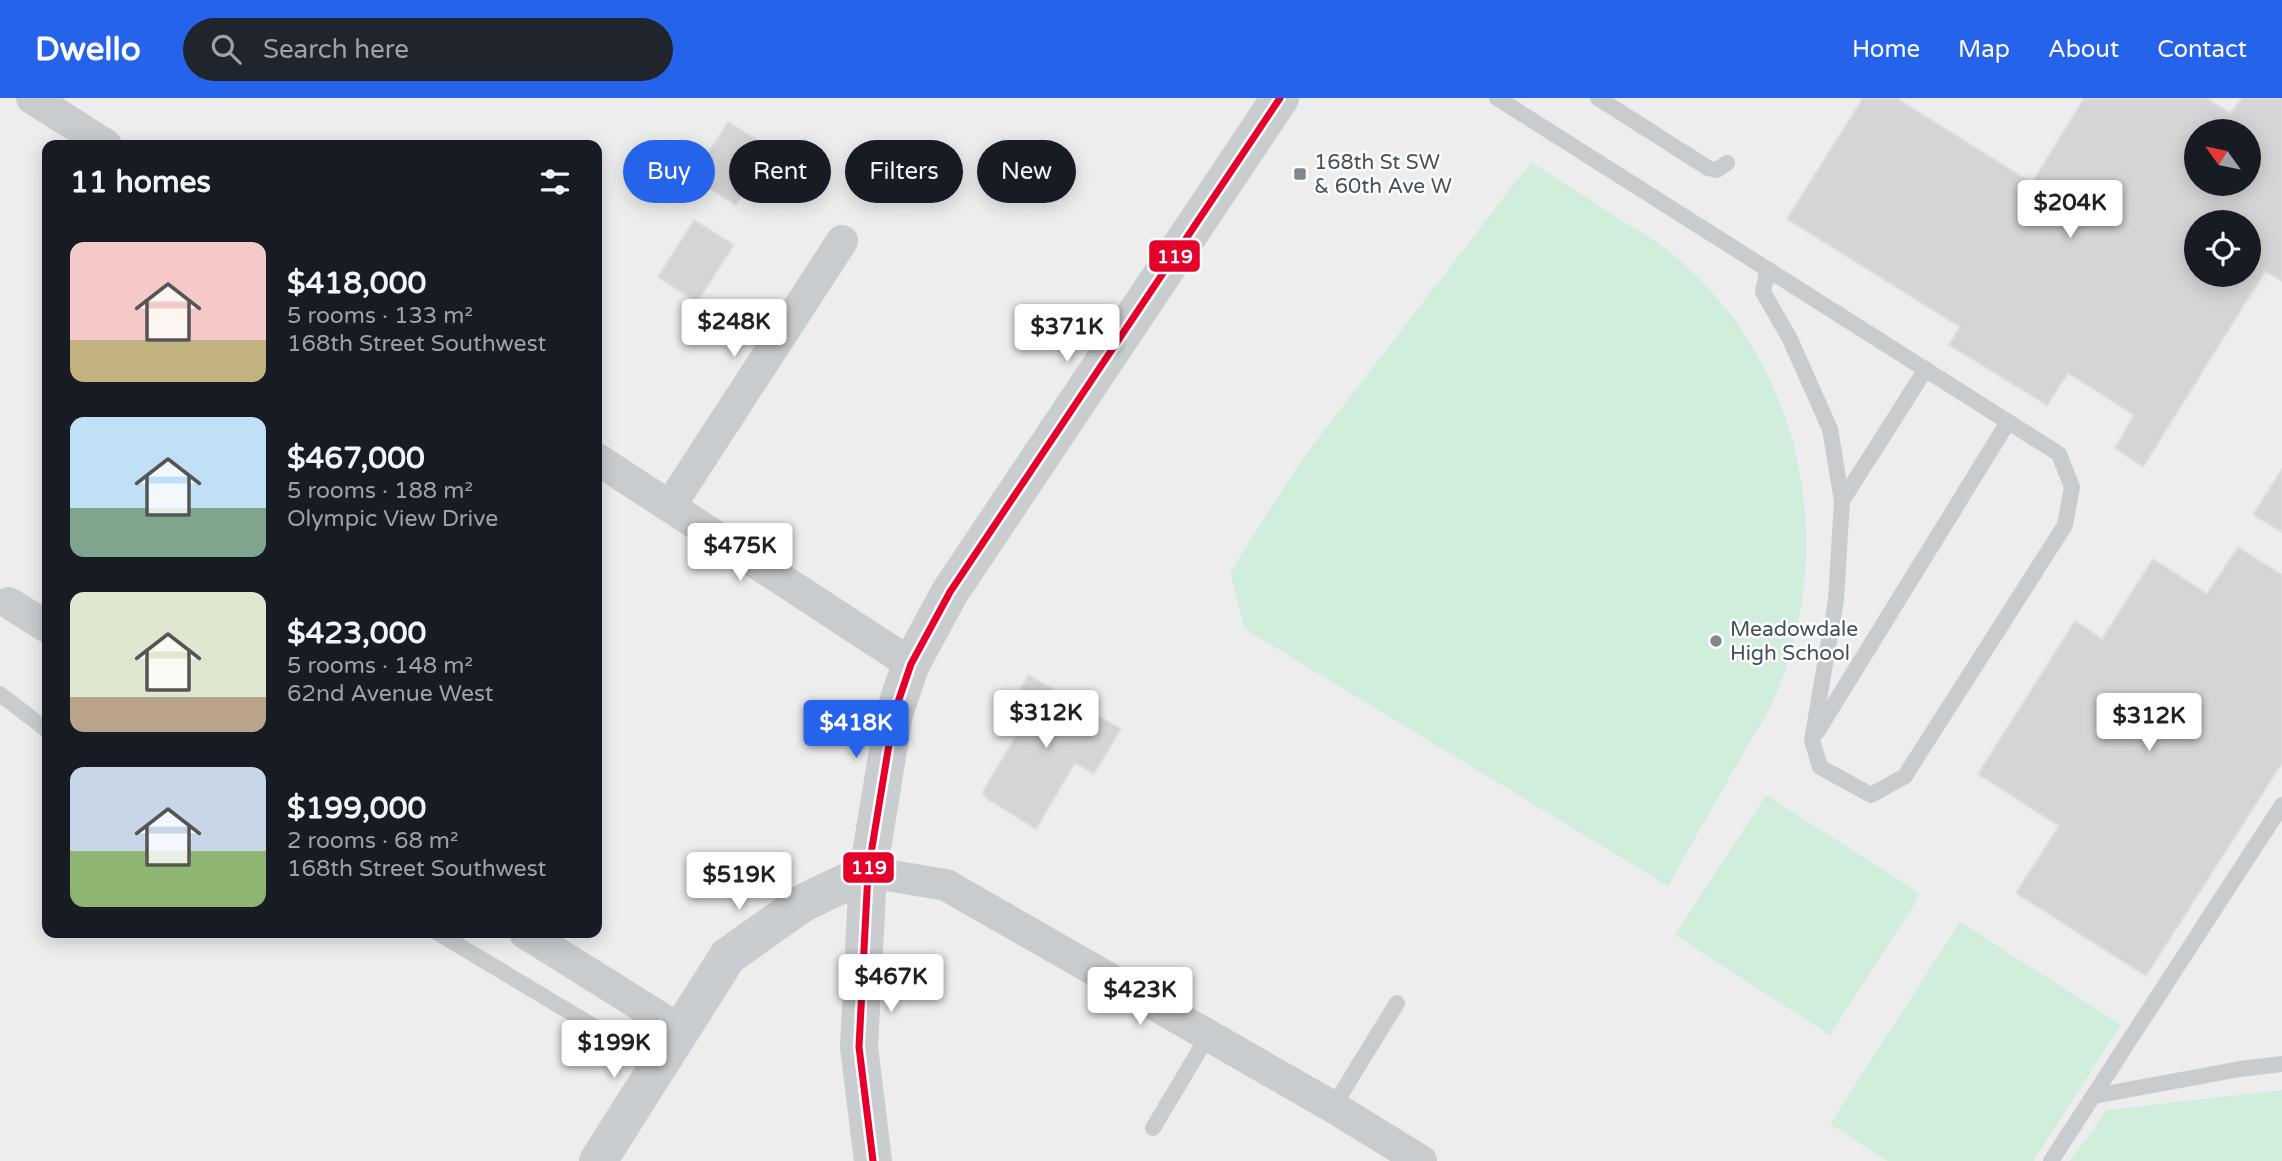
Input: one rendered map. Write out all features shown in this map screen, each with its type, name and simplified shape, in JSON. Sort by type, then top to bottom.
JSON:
[{"type":"main road","points":[[873,1161],[859,1047],[868,872],[894,714],[911,664],[950,592],[1280,98]]},
{"type":"main road","points":[[598,1161],[728,956],[803,903],[868,872]]},
{"type":"street","points":[[32,98],[98,140]]},
{"type":"street","points":[[670,506],[842,241]]},
{"type":"street","points":[[602,462],[911,664]]},
{"type":"street","points":[[9,603],[42,624]]},
{"type":"street","points":[[868,872],[946,885],[1333,1107],[1421,1161]]},
{"type":"street","points":[[533,938],[680,1030]]},
{"type":"lane","points":[[1497,98],[1768,269],[1926,369],[2059,454],[2073,487],[2065,525],[1905,776],[1871,795],[1820,767],[1812,740],[1836,600],[1842,502],[1830,429],[1788,337],[1763,292],[1768,269]]},
{"type":"lane","points":[[1598,98],[1707,168],[1717,170],[1727,163]]},
{"type":"lane","points":[[1842,502],[1926,369]]},
{"type":"lane","points":[[1812,740],[2008,422]]},
{"type":"lane","points":[[0,694],[42,726]]},
{"type":"lane","points":[[2051,1161],[2282,805]]},
{"type":"lane","points":[[446,938],[658,1065]]},
{"type":"lane","points":[[1333,1107],[1397,1003]]},
{"type":"lane","points":[[1153,1128],[1208,1036]]},
{"type":"lane","points":[[2094,1096],[2240,1069],[2282,1064]]},
{"type":"green space","points":[[1531,162],[1664,247],[1714,294],[1750,343],[1777,397],[1796,454],[1805,513],[1805,573],[1796,633],[1769,709],[1668,886],[1245,629],[1230,572],[1303,458]]},
{"type":"green space","points":[[1766,795],[1921,894],[1830,1035],[1675,935]]},
{"type":"green space","points":[[1960,922],[2121,1025],[2033,1161],[1888,1161],[1830,1124]]},
{"type":"green space","points":[[2282,1090],[2282,1161],[2070,1161],[2107,1110]]},
{"type":"building","points":[[1863,98],[1896,98],[2032,183],[2084,98],[2206,98],[2230,113],[2243,98],[2282,98],[2282,281],[2265,271],[2261,277],[2261,210],[2184,210],[2184,287],[2255,287],[2143,467],[2115,448],[2134,415],[2068,373],[2047,405],[1949,345],[1960,327],[1787,219]]},
{"type":"building","points":[[728,122],[758,140],[729,140],[729,201],[715,192],[715,142]]},
{"type":"building","points":[[694,220],[734,245],[697,302],[658,277]]},
{"type":"building","points":[[2282,469],[2282,532],[2253,515]]},
{"type":"building","points":[[2238,547],[2282,575],[2282,763],[2146,976],[2016,893],[2059,826],[1978,774],[2075,621],[2102,639],[2153,559],[2207,594]]},
{"type":"building","points":[[1029,675],[1121,729],[1094,774],[1075,763],[1036,829],[983,794],[1019,731],[1001,719]]},
{"type":"transit line","name":"119","points":[[873,1161],[859,1047],[868,872],[894,714],[911,664],[950,592],[1280,98]]},
{"type":"place","name":"168th St SW & 60th Ave W","points":[[1300,174]]},
{"type":"place","name":"Meadowdale High School","points":[[1716,641]]}]
